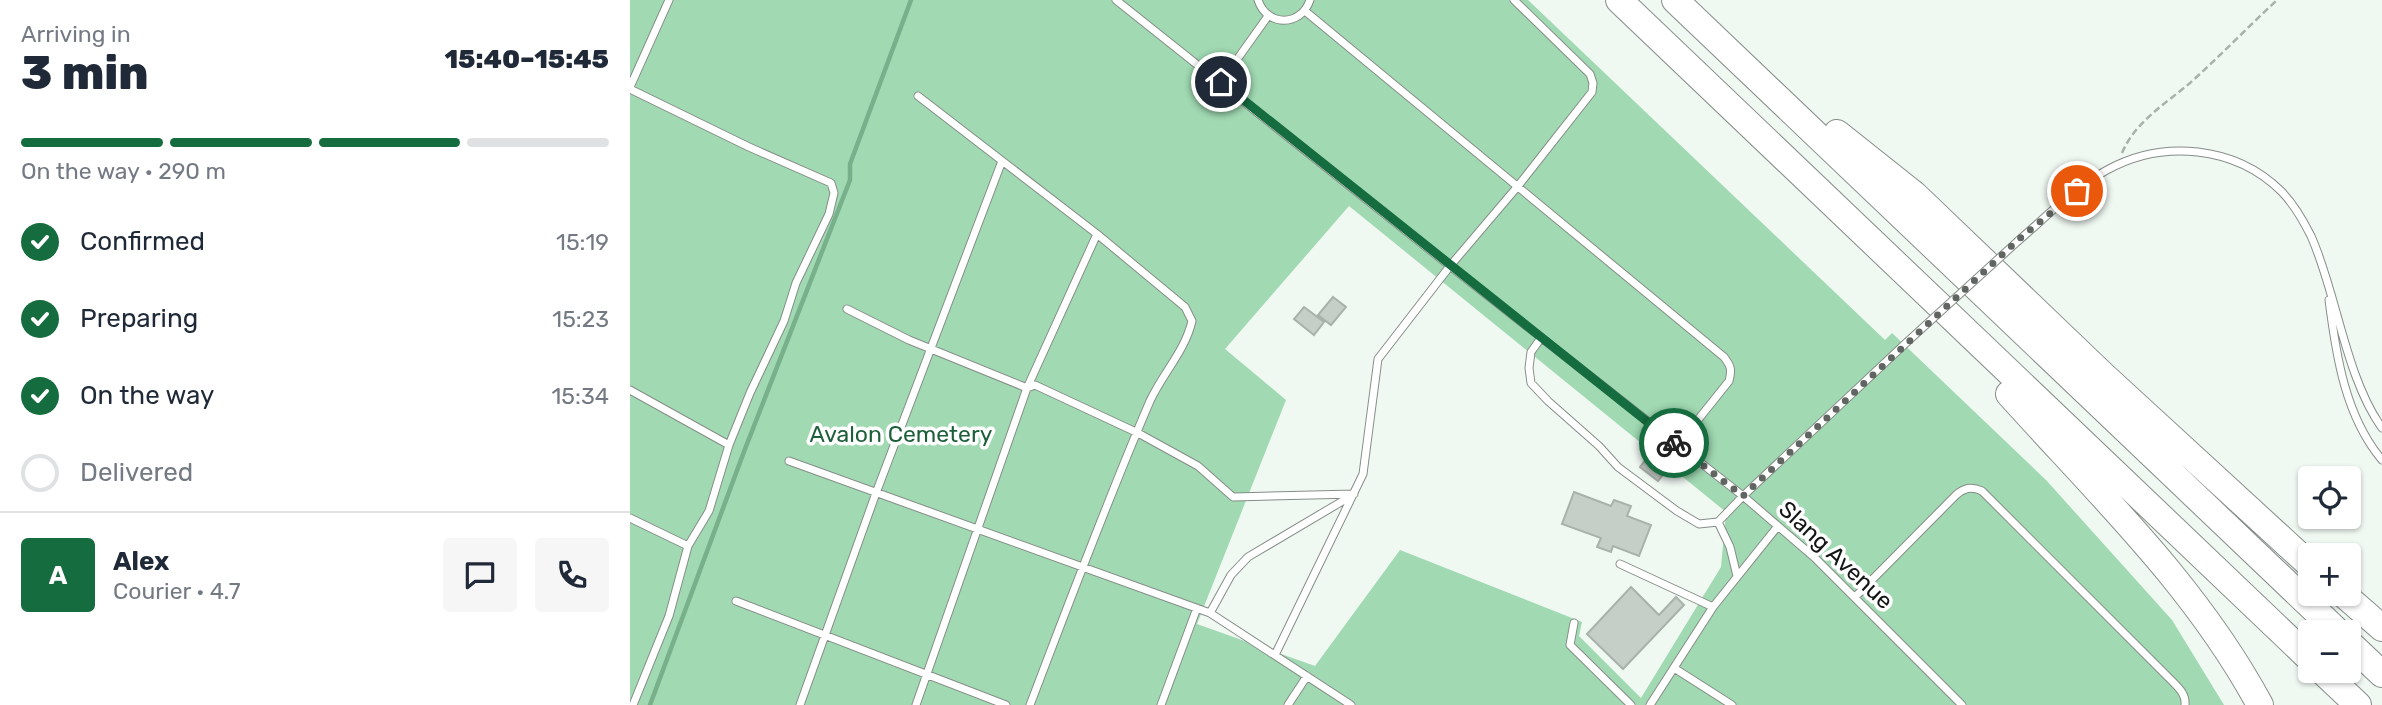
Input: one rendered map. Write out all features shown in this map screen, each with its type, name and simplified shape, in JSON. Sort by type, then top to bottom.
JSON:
[{"type":"highway","points":[[1619,0],[2298,648]]},
{"type":"highway","points":[[1675,0],[2325,620]]},
{"type":"highway","points":[[1714,37],[1915,195],[2103,375],[2298,554]]},
{"type":"highway","points":[[1877,246],[2029,416],[2125,518],[2209,622],[2260,705]]},
{"type":"highway","points":[[2357,606],[2382,628]]},
{"type":"highway","points":[[2361,654],[2382,674]]},
{"type":"highway","points":[[2335,683],[2358,705]]},
{"type":"lane","points":[[632,705],[669,616],[688,546],[709,510],[729,445],[784,321],[796,283],[829,214],[834,193],[831,183],[749,147],[630,88],[669,0]]},
{"type":"lane","name":"Slang Avenue","points":[[1116,0],[1743,496],[1855,597],[1962,705]]},
{"type":"lane","points":[[1258,0],[1268,16],[1282,21],[1291,20],[1305,11],[1310,0]]},
{"type":"lane","points":[[1275,655],[1363,474],[1378,359],[1592,92],[1590,74],[1514,0]]},
{"type":"lane","points":[[1305,11],[1730,364],[1729,381],[1677,446]]},
{"type":"lane","points":[[1221,82],[1268,16]]},
{"type":"lane","points":[[918,96],[1097,234],[1185,307],[1192,321],[1189,335],[1152,398],[1030,705]]},
{"type":"lane","points":[[1541,338],[1531,352],[1529,368],[1531,383],[1548,401],[1599,446],[1618,467],[1677,511],[1699,524],[1718,522],[1907,342],[2018,240],[2077,191],[2116,166],[2150,155],[2174,151],[2215,155],[2248,166],[2281,192],[2295,208],[2315,244],[2357,377],[2382,428]]},
{"type":"lane","points":[[800,705],[876,493],[1002,161]]},
{"type":"lane","points":[[916,705],[1027,388],[1097,234]]},
{"type":"lane","points":[[2326,279],[2340,365],[2350,402],[2365,435],[2382,460]]},
{"type":"lane","points":[[847,309],[931,349],[1027,388],[1035,385],[1138,433],[1198,466],[1233,497],[1354,494]]},
{"type":"lane","points":[[630,390],[729,445]]},
{"type":"lane","points":[[789,461],[1210,613],[1351,705]]},
{"type":"lane","points":[[1855,597],[1956,495],[1966,488],[1976,489],[2174,682],[2182,691],[2185,705]]},
{"type":"lane","points":[[1210,613],[1231,575],[1248,557],[1354,494]]},
{"type":"lane","points":[[630,518],[688,546]]},
{"type":"lane","points":[[1718,522],[1730,547],[1737,576]]},
{"type":"lane","points":[[1650,705],[1713,607],[1777,526]]},
{"type":"lane","points":[[1620,564],[1713,607]]},
{"type":"lane","points":[[736,601],[1006,705]]},
{"type":"lane","points":[[1161,705],[1197,608]]},
{"type":"lane","points":[[1574,624],[1570,645],[1631,705]]},
{"type":"lane","points":[[1674,668],[1732,705]]},
{"type":"lane","points":[[1288,705],[1307,676]]},
{"type":"path","points":[[2116,166],[2131,135],[2147,118],[2189,83],[2277,0]]},
{"type":"green space","name":"Avalon Cemetery","points":[[630,0],[1528,0],[1885,340],[1892,333],[2046,480],[2172,620],[2224,705],[630,705]],"holes":[[[1349,206],[1726,512],[1721,567],[1641,698],[1579,636],[1582,622],[1400,550],[1315,666],[1197,624],[1286,400],[1225,349]]]},
{"type":"building","points":[[1333,297],[1346,307],[1331,325],[1318,315]]},
{"type":"building","points":[[1304,307],[1324,322],[1314,335],[1294,319]]},
{"type":"building","points":[[1651,453],[1669,467],[1658,481],[1640,467]]},
{"type":"building","points":[[1574,492],[1611,506],[1614,500],[1631,506],[1627,516],[1651,525],[1639,556],[1613,546],[1611,552],[1597,547],[1601,538],[1562,524]]},
{"type":"building","points":[[1631,587],[1659,615],[1676,597],[1684,605],[1623,669],[1587,634]]},
{"type":"waterway","points":[[650,705],[745,449],[850,180],[850,164],[911,0]]},
{"type":"way so far","points":[[1674,443],[1743,496],[2018,240],[2077,191]]},
{"type":"route","points":[[1221,82],[1674,443]]}]
